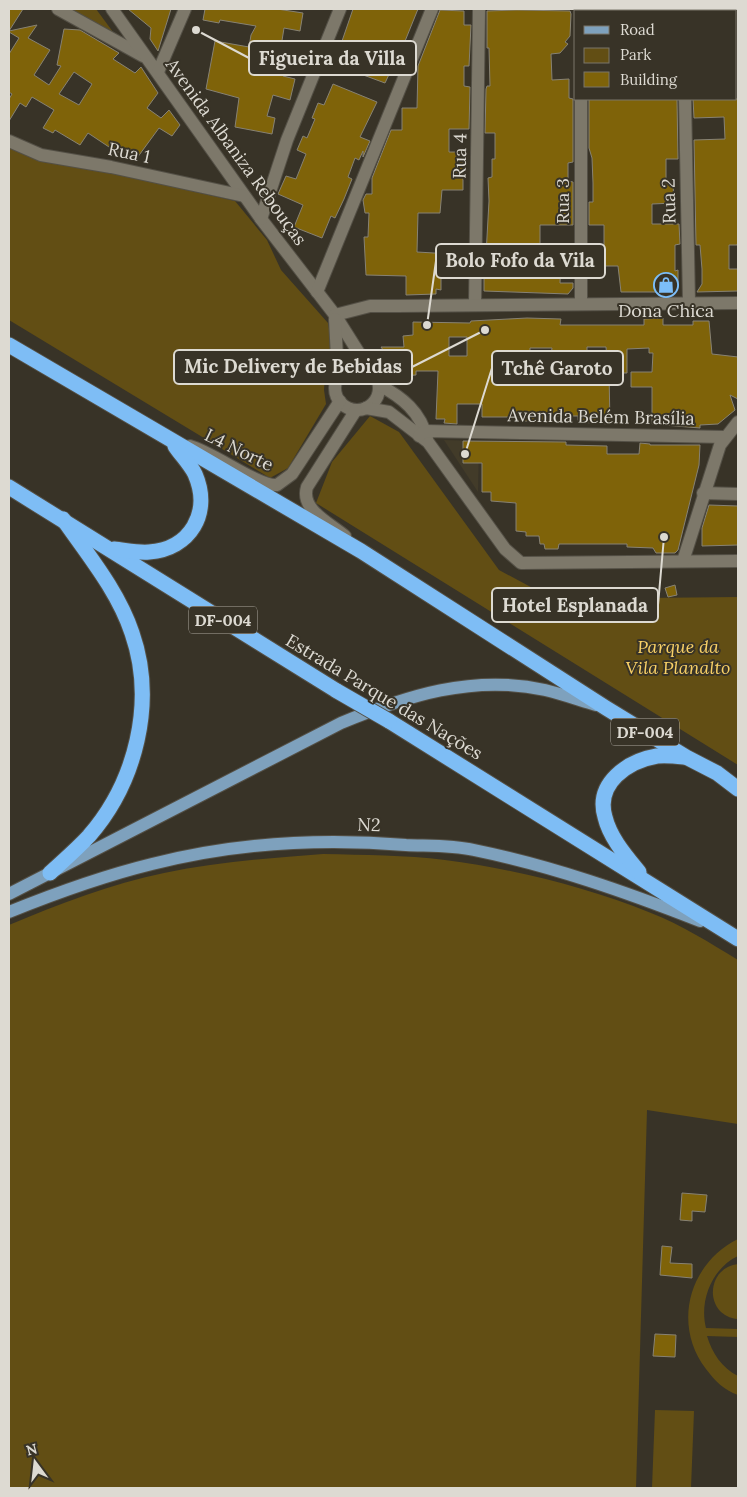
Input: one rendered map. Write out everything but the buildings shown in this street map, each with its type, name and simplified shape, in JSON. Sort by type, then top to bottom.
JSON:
[{"type":"highway","name":"DF-004","points":[[9,345],[362,551],[606,708],[686,757],[717,773],[738,790]]},
{"type":"highway","points":[[109,549],[158,551],[178,544],[194,528],[201,507],[198,484],[190,467],[171,440]]},
{"type":"highway","name":"Estrada Parque das Nações","points":[[9,487],[738,939]]},
{"type":"highway","points":[[50,873],[89,837],[110,808],[123,782],[137,744],[142,714],[140,667],[132,633],[112,590],[63,519]]},
{"type":"highway","points":[[646,881],[620,849],[608,827],[602,805],[606,789],[617,773],[635,762],[659,756],[686,757]]},
{"type":"main road","points":[[9,894],[341,723],[389,703],[435,690],[492,685],[543,690],[606,708]]},
{"type":"main road","name":"N2","points":[[9,912],[79,885],[152,863],[225,850],[309,841],[356,842],[472,849],[554,870],[628,893],[724,930]]},
{"type":"street","points":[[58,9],[147,58]]},
{"type":"street","name":"Avenida Albaniza Rebouças","points":[[112,9],[244,196],[335,314]]},
{"type":"street","points":[[158,72],[185,9]]},
{"type":"street","points":[[261,219],[287,140],[340,9]]},
{"type":"street","points":[[317,292],[432,9]]},
{"type":"street","name":"Rua 4","points":[[475,304],[479,9]]},
{"type":"street","name":"Rua 3","points":[[581,100],[581,304]]},
{"type":"street","name":"Rua 2","points":[[685,100],[689,302]]},
{"type":"street","name":"Rua 1","points":[[9,141],[41,155],[111,167],[244,196]]},
{"type":"street","points":[[335,314],[370,306],[738,303]]},
{"type":"street","points":[[335,314],[369,369],[376,377],[379,384],[377,399],[361,409],[308,487],[306,496],[313,511],[362,551]]},
{"type":"street","points":[[335,314],[338,377],[336,392],[340,402],[347,408],[389,412],[424,436],[505,549],[521,563],[738,561]]},
{"type":"street","points":[[338,377],[352,367],[369,369]]},
{"type":"street","points":[[379,384],[403,398],[419,418],[424,436]]},
{"type":"street","name":"L4 Norte","points":[[171,440],[211,453],[264,483],[277,485],[292,474],[340,402]]},
{"type":"street","points":[[683,561],[704,493],[725,437],[738,422]]},
{"type":"street","name":"Avenida Belém Brasília","points":[[424,436],[725,437]]},
{"type":"street","points":[[704,493],[738,494]]},
{"type":"shaded area","points":[[444,440],[479,441],[478,492]]},
{"type":"green space","points":[[69,9],[96,9],[113,32]]},
{"type":"green space","points":[[9,144],[65,162],[235,201],[267,240],[281,270],[328,323],[333,350],[332,362],[325,375],[324,390],[326,404],[288,468],[270,478],[9,320]]},
{"type":"green space","name":"Parque da Vila Planalto","points":[[370,416],[399,432],[499,570],[553,599],[738,597],[738,765],[316,503],[332,462]]},
{"type":"green space","points":[[323,854],[430,858],[497,868],[550,880],[602,895],[674,923],[738,960],[738,1124],[647,1110],[636,1488],[9,1488],[9,925],[85,895],[164,873],[224,863]]},
{"type":"green space","points":[[738,1239],[738,1256],[721,1269],[710,1286],[704,1307],[704,1318],[706,1328],[738,1329],[738,1337],[707,1336],[718,1359],[727,1369],[738,1376],[738,1395],[720,1385],[706,1369],[696,1352],[690,1334],[688,1315],[691,1296],[697,1279],[708,1263],[721,1250]]},
{"type":"green space","points":[[738,1264],[738,1319],[727,1316],[719,1310],[714,1301],[713,1292],[719,1274],[727,1267]]},
{"type":"green space","points":[[655,1410],[694,1411],[691,1488],[652,1488]]},
{"type":"place","name":"Figueira da Villa","points":[[196,30]]},
{"type":"place","name":"Dona Chica","points":[[666,285]]},
{"type":"place","name":"Bolo Fofo da Vila","points":[[427,325]]},
{"type":"place","name":"Mic Delivery de Bebidas","points":[[485,330]]},
{"type":"place","name":"Tchê Garoto","points":[[465,454]]},
{"type":"place","name":"Hotel Esplanada","points":[[664,537]]}]
